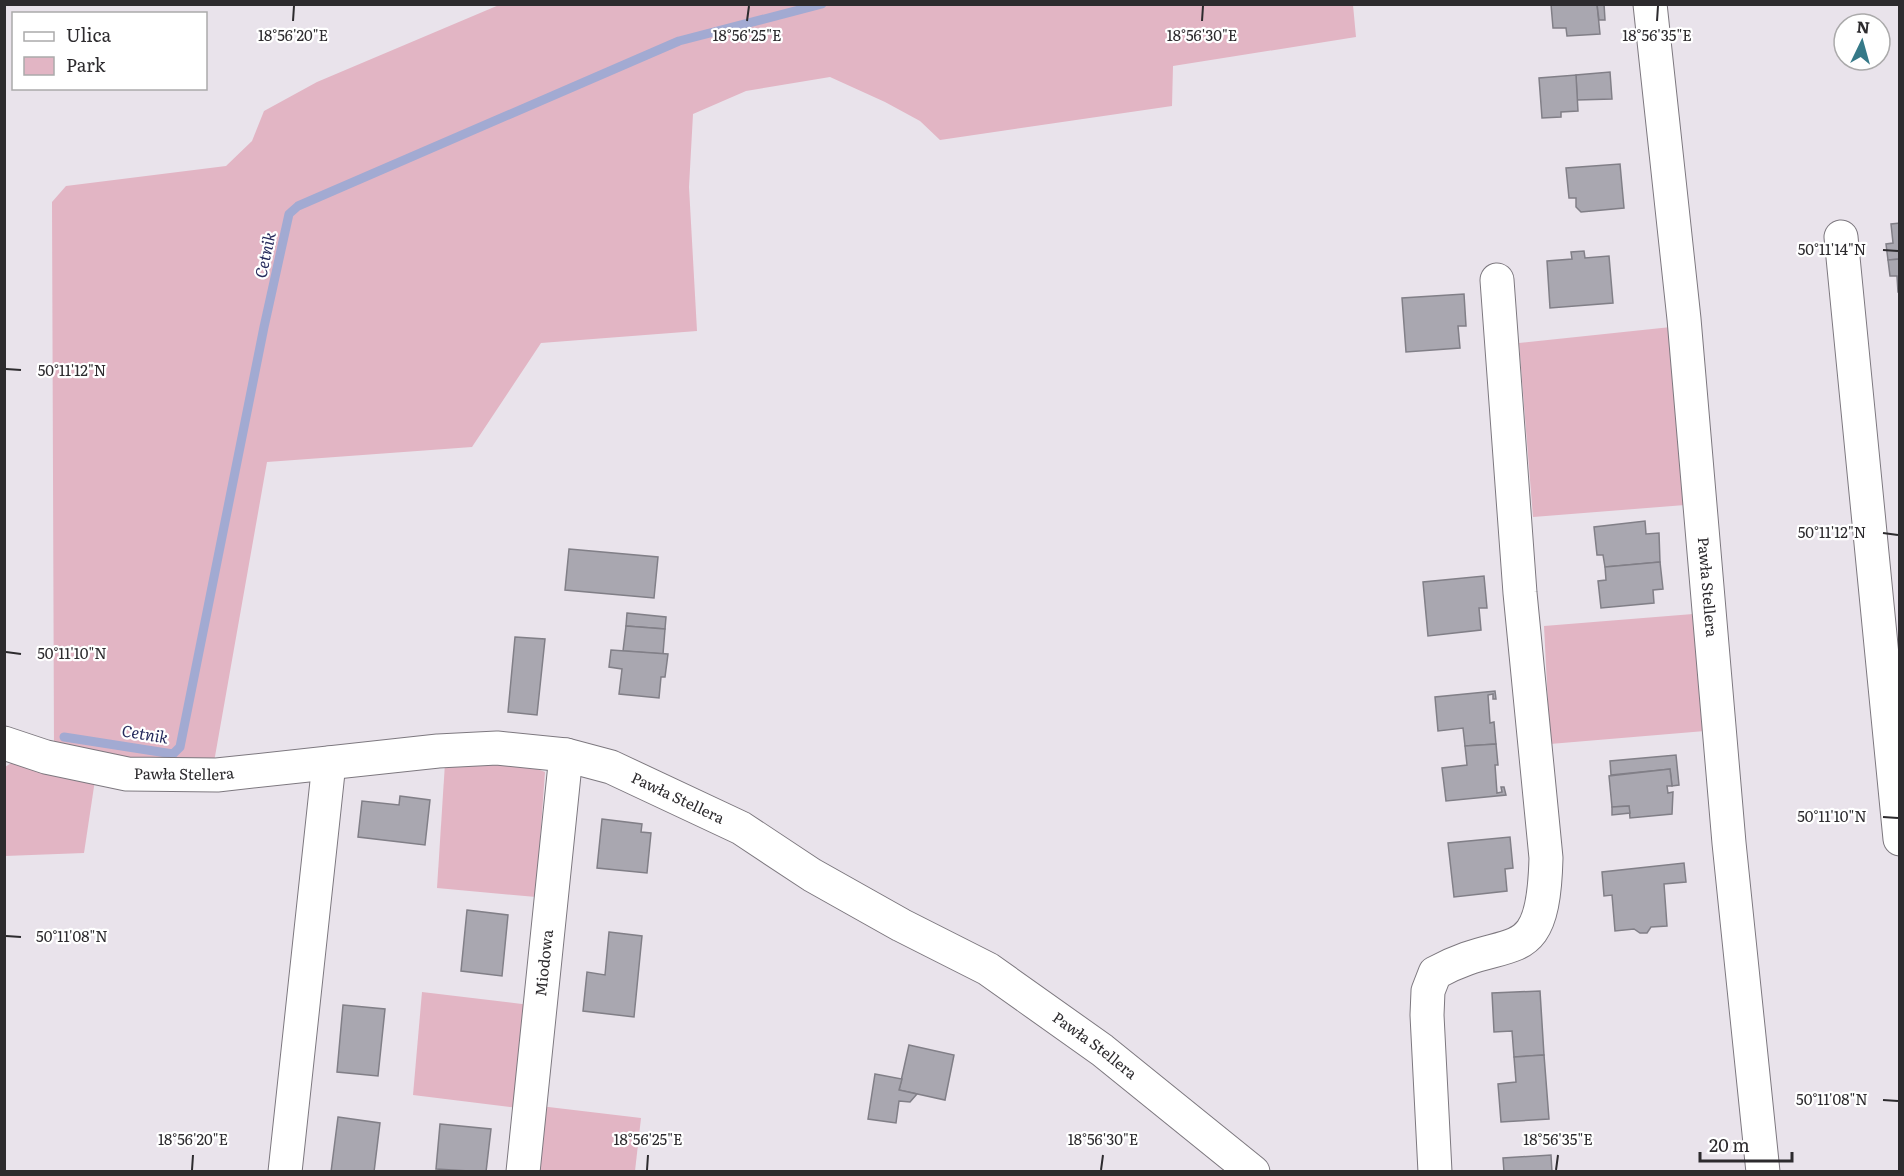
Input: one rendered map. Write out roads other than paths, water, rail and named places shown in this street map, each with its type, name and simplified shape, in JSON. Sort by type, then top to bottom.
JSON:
[{"type":"street","name":"Pawła Stellera","points":[[1650,4],[1684,319],[1730,855],[1763,1172]]},
{"type":"street","points":[[1841,237],[1899,839]]},
{"type":"street","points":[[1435,1172],[1426,1015],[1428,991],[1435,973],[1456,961],[1513,947],[1532,932],[1541,914],[1545,893],[1546,858],[1520,593],[1497,279]]},
{"type":"street","name":"Pawła Stellera","points":[[4,743],[46,757],[126,774],[217,775],[438,751],[497,748],[566,755],[611,766],[741,828],[812,875],[901,926],[988,969],[1102,1050],[1253,1172]]},
{"type":"street","name":"Miodowa","points":[[523,1172],[566,755]]},
{"type":"street","points":[[285,1172],[329,763]]},
{"type":"waterway","name":"Cetnik","points":[[64,737],[173,754],[180,747],[264,327],[289,214],[298,206],[679,41],[822,4]]}]
